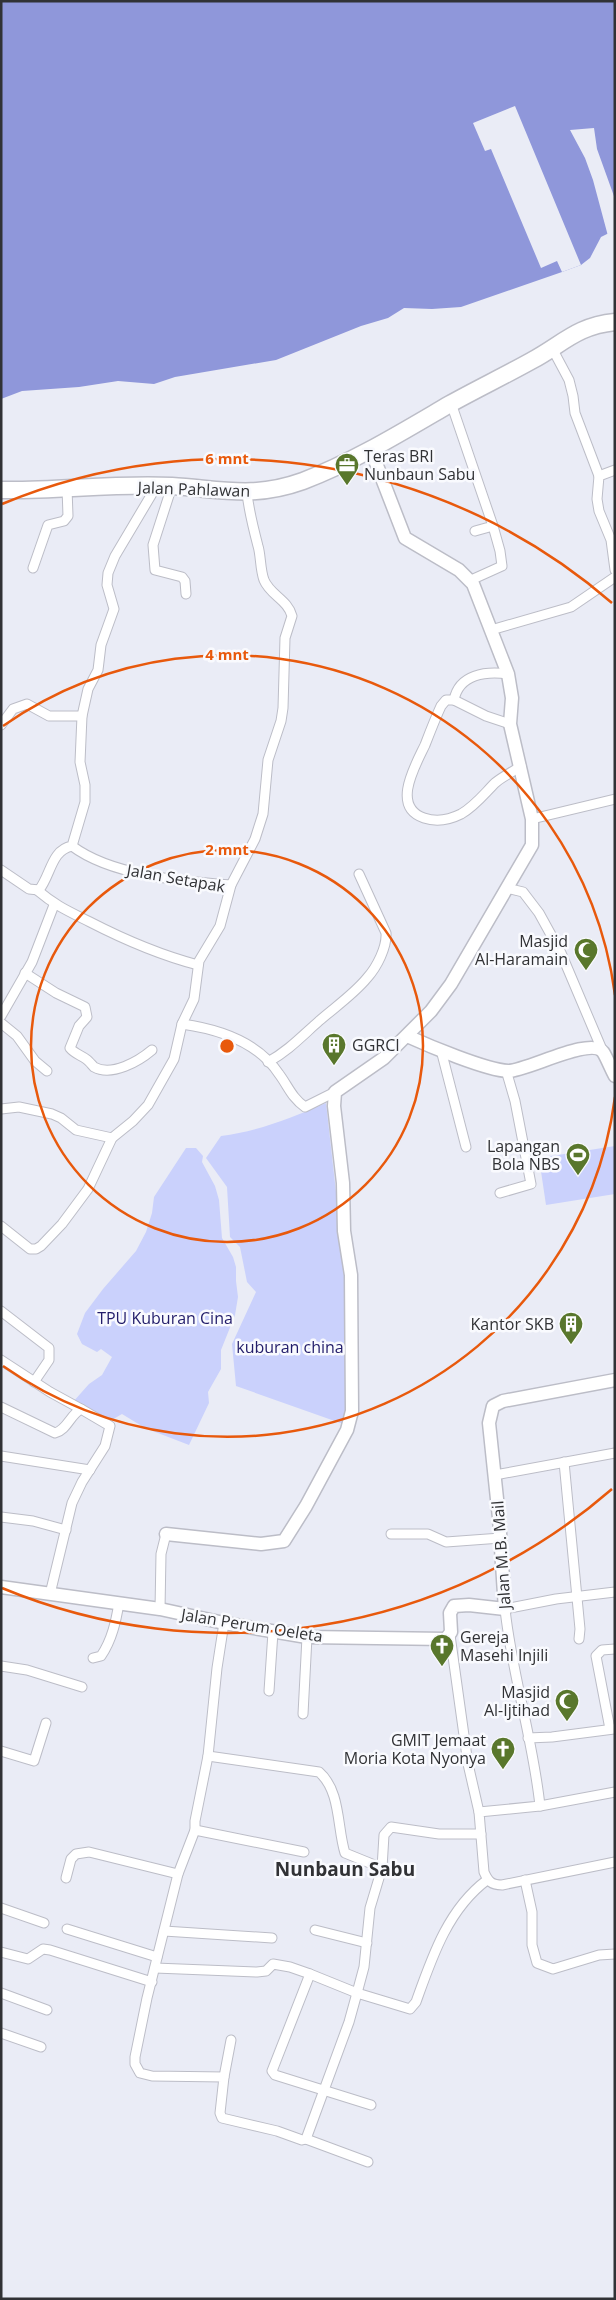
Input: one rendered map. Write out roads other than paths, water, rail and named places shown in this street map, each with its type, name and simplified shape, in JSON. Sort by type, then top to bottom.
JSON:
[{"type":"highway","name":"Jalan Pahlawan","points":[[1,490],[164,486],[247,493],[282,487],[302,481],[371,450],[451,403],[552,350],[576,331],[594,325],[615,322]]},
{"type":"street","points":[[552,350],[569,380],[576,419],[598,476],[597,499],[599,511],[611,540],[615,570]]},
{"type":"street","points":[[451,403],[493,526],[502,566],[471,580]]},
{"type":"street","points":[[182,1024],[230,1036],[251,1046],[279,1073],[290,1092],[305,1107],[335,1092],[384,1058],[431,1011],[451,984],[532,845],[532,819],[510,724],[512,698],[508,674],[471,580],[459,570],[406,538],[371,450]]},
{"type":"street","points":[[598,476],[615,470]]},
{"type":"street","points":[[164,486],[153,545],[154,570],[182,577],[185,581],[186,594]]},
{"type":"street","points":[[37,890],[42,885],[59,852],[72,846],[85,802],[84,778],[80,762],[82,716],[88,689],[98,670],[101,645],[114,609],[107,585],[111,565],[164,486]]},
{"type":"street","points":[[33,568],[48,525],[64,521],[68,516],[67,488]]},
{"type":"street","points":[[231,885],[255,838],[263,814],[268,760],[281,721],[283,708],[285,638],[292,616],[288,604],[274,593],[264,580],[258,546],[249,517],[247,493]]},
{"type":"street","points":[[475,530],[493,526]]},
{"type":"street","points":[[491,630],[571,606],[615,577]]},
{"type":"street","points":[[454,700],[456,690],[470,677],[491,673],[508,674]]},
{"type":"street","points":[[510,724],[486,716],[454,700],[446,700],[440,706],[413,770],[407,793],[408,805],[411,812],[428,819],[440,821],[450,819],[468,809],[496,782],[521,766]]},
{"type":"street","points":[[3,718],[13,708],[26,704],[49,716],[82,716]]},
{"type":"street","points":[[532,819],[615,799]]},
{"type":"street","name":"Jalan Setapak","points":[[1,1226],[30,1249],[36,1249],[41,1246],[62,1224],[88,1189],[112,1138],[134,1121],[148,1105],[174,1059],[182,1024],[194,999],[198,965],[220,926],[231,885],[160,876],[122,868],[93,859],[72,846]]},
{"type":"street","points":[[1,870],[29,889],[37,890],[54,905],[157,953],[198,965]]},
{"type":"street","points":[[268,1062],[291,1047],[344,1000],[367,978],[377,963],[386,938],[386,932],[359,874]]},
{"type":"street","points":[[506,888],[523,892],[539,913],[562,953],[603,1052],[615,1076]]},
{"type":"street","points":[[1,1016],[32,962],[54,905]]},
{"type":"street","points":[[25,973],[56,993],[85,1008],[87,1017],[79,1026],[70,1048],[88,1060],[93,1066],[104,1070],[116,1069],[140,1059],[152,1050]]},
{"type":"street","points":[[1,1023],[17,1036],[35,1062],[47,1070]]},
{"type":"street","points":[[407,1036],[441,1050],[506,1070],[531,1065],[592,1047],[603,1052]]},
{"type":"street","points":[[441,1050],[466,1147]]},
{"type":"street","points":[[500,1192],[530,1184],[521,1130],[506,1070]]},
{"type":"street","points":[[160,1609],[161,1554],[166,1534],[261,1544],[284,1541],[306,1506],[347,1430],[352,1411],[350,1275],[344,1231],[339,1141],[334,1106],[335,1092]]},
{"type":"street","points":[[1,1109],[19,1108],[52,1114],[62,1118],[76,1130],[112,1138]]},
{"type":"street","points":[[1,1311],[49,1348],[49,1360],[34,1382]]},
{"type":"street","points":[[1,1360],[34,1382],[110,1426],[105,1446],[72,1503],[50,1594]]},
{"type":"street","name":"Jalan M.B. Mail","points":[[540,1806],[536,1771],[508,1634],[501,1538],[489,1423],[491,1411],[495,1404],[615,1380]]},
{"type":"street","points":[[1,1407],[55,1433],[62,1430],[80,1409]]},
{"type":"street","points":[[495,1475],[615,1453]]},
{"type":"street","points":[[1,1456],[90,1470]]},
{"type":"street","points":[[564,1462],[579,1639]]},
{"type":"street","points":[[1,1517],[66,1530]]},
{"type":"street","points":[[391,1534],[428,1534],[446,1542],[501,1538]]},
{"type":"street","name":"Jalan Perum Oeleta","points":[[1,1587],[160,1609],[224,1624],[307,1637],[436,1640],[446,1639],[450,1636]]},
{"type":"street","points":[[615,1592],[576,1596],[505,1609],[469,1605],[454,1606],[450,1609],[452,1629],[450,1636],[468,1764],[479,1812],[484,1872],[487,1880],[502,1885],[615,1862]]},
{"type":"street","points":[[93,1658],[101,1656],[107,1647],[115,1626],[119,1603]]},
{"type":"street","points":[[224,1624],[217,1668],[208,1756],[195,1821],[195,1830],[178,1874],[135,2057],[138,2072],[152,2076],[224,2077]]},
{"type":"street","points":[[269,1691],[273,1632]]},
{"type":"street","points":[[303,1714],[307,1637]]},
{"type":"street","points":[[528,1738],[612,1729],[596,1656],[602,1650],[615,1649]]},
{"type":"street","points":[[1,1666],[27,1670],[82,1687]]},
{"type":"street","points":[[1,1751],[34,1761],[46,1723]]},
{"type":"street","points":[[208,1756],[319,1772],[325,1778],[333,1797],[339,1817],[345,1853],[382,1868]]},
{"type":"street","points":[[479,1812],[540,1806],[615,1792]]},
{"type":"street","points":[[306,2139],[349,2022],[364,1967],[370,1908],[382,1868],[384,1835],[391,1827],[439,1834],[481,1834]]},
{"type":"street","points":[[195,1830],[304,1852]]},
{"type":"street","points":[[66,1878],[71,1859],[76,1854],[89,1852],[178,1874]]},
{"type":"street","points":[[155,1968],[257,1972],[266,1970],[273,1964],[280,1967],[290,1967],[357,1993],[410,2009],[416,2002],[438,1944],[452,1919],[467,1897],[487,1880]]},
{"type":"street","points":[[525,1880],[532,1912],[532,1944],[537,1963],[553,1969],[599,1955],[615,1954]]},
{"type":"street","points":[[1,1908],[44,1923]]},
{"type":"street","points":[[67,1929],[157,1957]]},
{"type":"street","points":[[315,1930],[367,1943]]},
{"type":"street","points":[[164,1932],[272,1938]]},
{"type":"street","points":[[1,1952],[28,1959],[43,1949],[50,1950],[152,1982]]},
{"type":"street","points":[[310,1974],[272,2071],[275,2075],[371,2104]]},
{"type":"street","points":[[1,1993],[47,2010]]},
{"type":"street","points":[[1,2033],[41,2047]]},
{"type":"street","points":[[231,2040],[224,2077],[221,2117],[277,2131],[302,2140],[306,2139],[368,2162]]},
{"type":"place","name":"Teras BRI Nunbaun Sabu","points":[[347,486]]},
{"type":"place","name":"Masjid Al-Haramain","points":[[586,971]]},
{"type":"place","name":"GGRCI","points":[[334,1066]]},
{"type":"place","name":"Lapangan Bola NBS","points":[[578,1176]]},
{"type":"place","name":"Kantor SKB","points":[[571,1345]]},
{"type":"place","name":"Gereja Masehi Injili","points":[[442,1667]]},
{"type":"place","name":"Masjid Al-Ijtihad","points":[[567,1722]]},
{"type":"place","name":"GMIT Jemaat Moria Kota Nyonya","points":[[503,1770]]},
{"type":"district","name":"Nunbaun Sabu","points":[[345,1869]]},
{"type":"park label","name":"TPU Kuburan Cina","points":[[165,1318]]},
{"type":"park label","name":"kuburan china","points":[[290,1347]]}]
